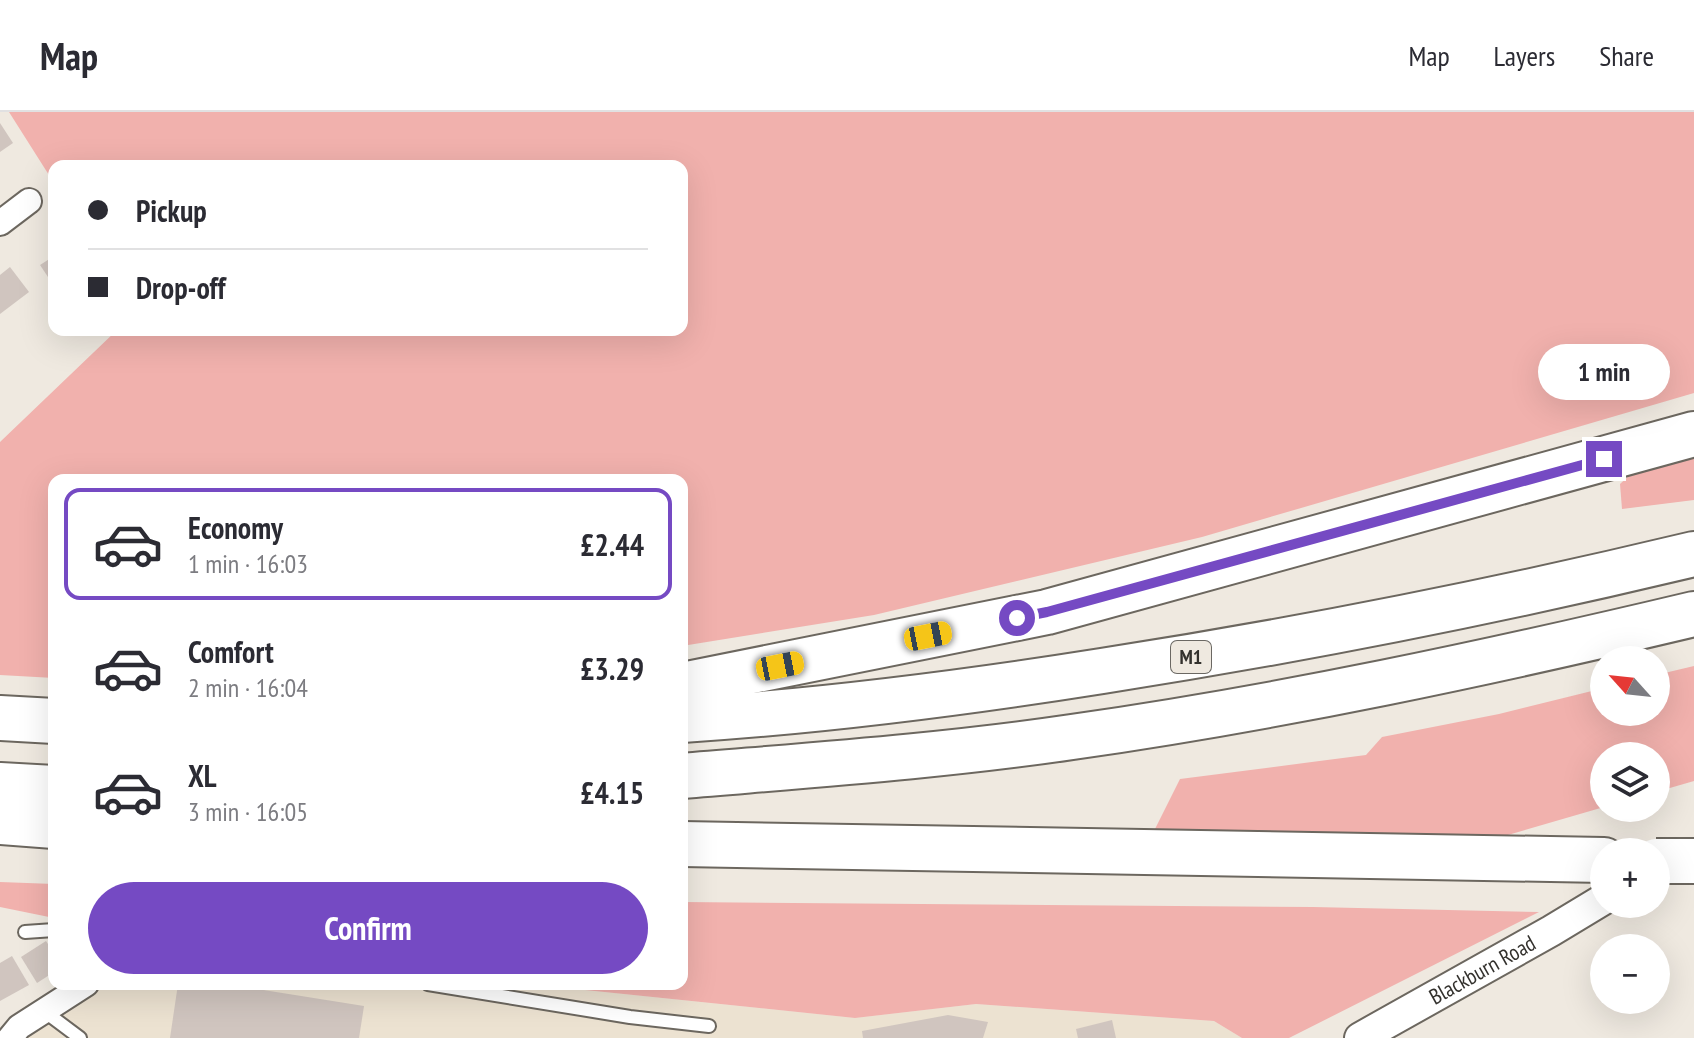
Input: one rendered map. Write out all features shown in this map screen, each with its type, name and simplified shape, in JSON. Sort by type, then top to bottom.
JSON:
[{"type":"highway","points":[[688,684],[1047,612],[1694,434]]},
{"type":"highway","name":"M1","points":[[688,720],[752,716],[981,690],[1205,655],[1381,623],[1694,554]]},
{"type":"highway","points":[[688,776],[901,758],[1070,738],[1212,716],[1391,682],[1694,614]]},
{"type":"highway","points":[[0,718],[48,721]]},
{"type":"highway","points":[[0,785],[48,788]]},
{"type":"highway","points":[[0,822],[48,826]]},
{"type":"highway","points":[[688,844],[1590,860]]},
{"type":"highway","points":[[1670,861],[1694,861]]},
{"type":"street","points":[[0,223],[29,201]]},
{"type":"street","points":[[1670,859],[1694,844]]},
{"type":"street","name":"Blackburn Road","points":[[1360,1038],[1590,907]]},
{"type":"street","points":[[10,1038],[19,1027],[77,990]]},
{"type":"lane","points":[[25,932],[48,930]]},
{"type":"lane","points":[[465,990],[630,1017],[709,1026]]},
{"type":"lane","points":[[44,1011],[80,1038]]},
{"type":"shaded area","points":[[9,112],[1694,112],[1694,393],[1202,537],[874,615],[688,645],[688,474],[48,474],[48,678],[0,675],[0,442],[111,336],[688,336],[688,160],[48,160],[48,174]]},
{"type":"shaded area","points":[[1694,456],[1694,500],[1622,509],[1620,484],[1632,473]]},
{"type":"shaded area","points":[[1694,666],[1694,781],[1670,788],[1670,742],[1590,742],[1590,811],[1501,837],[1154,831],[1180,779],[1366,755],[1382,737],[1499,714],[1590,691],[1590,726],[1670,726],[1670,672]]},
{"type":"shaded area","points":[[0,882],[48,884],[48,917],[0,907]]},
{"type":"shaded area","points":[[688,902],[1539,912],[1289,1038],[1242,1038],[1214,1021],[976,1004],[855,1018],[585,990],[688,990]]},
{"type":"shaded area","points":[[68,990],[585,990],[855,1018],[976,1004],[1214,1021],[1242,1038],[0,1038]]},
{"type":"building","points":[[0,123],[13,143],[0,152]]},
{"type":"building","points":[[48,260],[48,277],[40,265]]},
{"type":"building","points":[[10,267],[29,292],[0,314],[0,275]]},
{"type":"building","points":[[46,941],[48,976],[37,983],[21,957]]},
{"type":"building","points":[[12,956],[29,985],[0,1001],[0,963]]},
{"type":"building","points":[[177,990],[263,990],[364,1006],[359,1038],[170,1038]]},
{"type":"building","points":[[948,1015],[988,1022],[983,1038],[863,1038],[862,1031]]},
{"type":"building","points":[[1112,1020],[1116,1038],[1078,1038],[1076,1029]]},
{"type":"route","points":[[1017,618],[1604,459]]}]
